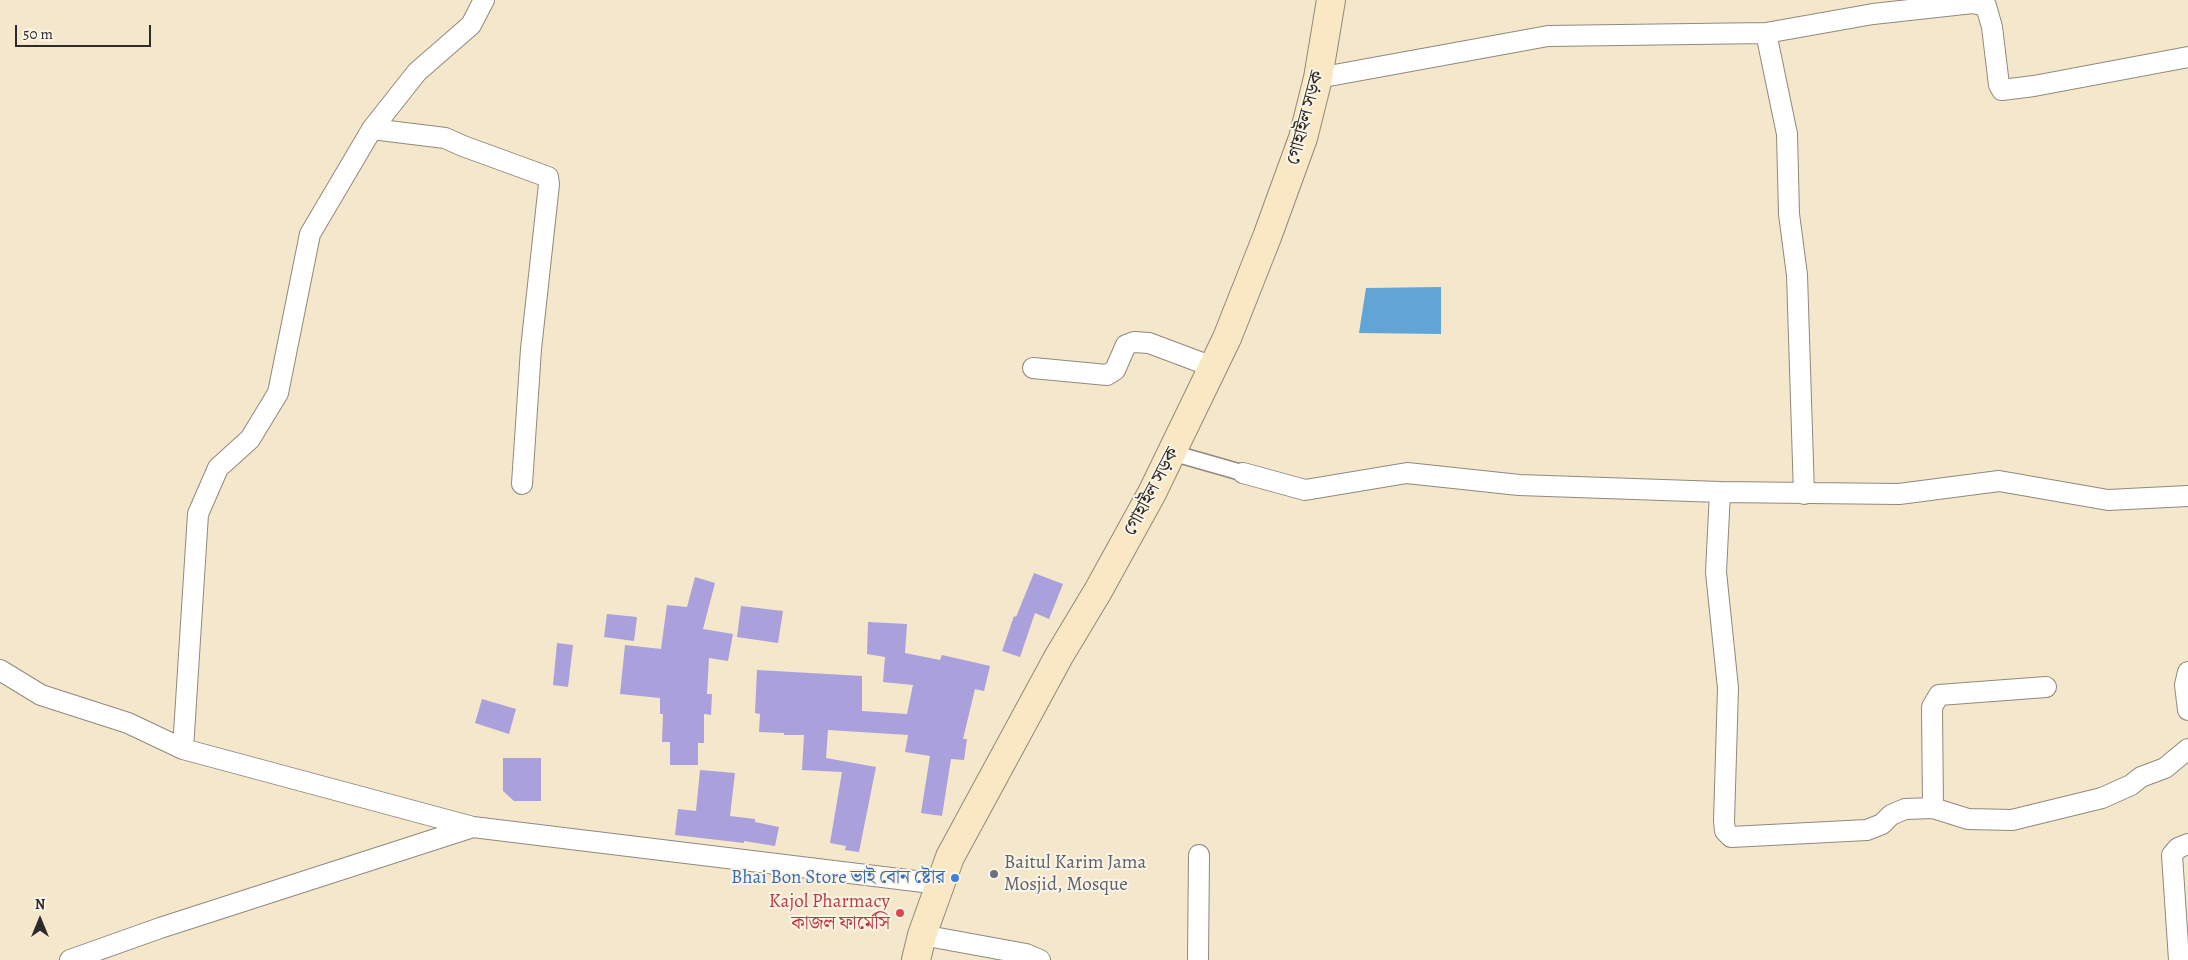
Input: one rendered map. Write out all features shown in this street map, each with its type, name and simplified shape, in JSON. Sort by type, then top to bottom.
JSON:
[{"type":"main road","name":"গোহাইল সড়ক","points":[[919,948],[950,857],[991,779],[1059,656],[1098,591],[1173,453],[1213,367],[1267,237],[1297,156],[1318,78],[1331,0]]},
{"type":"street","points":[[183,749],[198,514],[218,468],[250,439],[278,393],[310,234],[372,129],[417,72],[471,25],[484,0]]},
{"type":"street","points":[[1318,78],[1548,36],[1766,33],[1873,14],[1973,3],[1986,6],[1992,27],[1999,85],[2002,90],[2034,86],[2188,57]]},
{"type":"street","points":[[1766,33],[1787,134],[1789,214],[1797,275],[1804,494]]},
{"type":"street","points":[[372,129],[445,138],[548,177],[549,184],[530,349],[522,484]]},
{"type":"street","points":[[1033,368],[1107,375],[1115,370],[1126,345],[1134,342],[1149,343],[1213,367]]},
{"type":"street","points":[[1173,453],[1305,490],[1407,473],[1519,485],[1720,492],[1899,494],[1999,481],[2108,500],[2188,496]]},
{"type":"street","points":[[1720,492],[1716,572],[1728,688],[1725,831],[1731,837],[1867,830],[1882,824],[1891,815],[1905,809],[1933,808],[1968,819],[2012,820],[2102,798],[2131,785],[2141,777],[2165,768],[2188,749]]},
{"type":"street","points":[[0,670],[41,695],[128,723],[183,749],[473,827],[940,884]]},
{"type":"street","points":[[2188,672],[2185,685],[2188,710]]},
{"type":"street","points":[[1933,808],[1932,707],[1939,696],[2046,687]]},
{"type":"street","points":[[70,960],[160,928],[473,827]]},
{"type":"street","points":[[2179,960],[2172,855],[2178,848],[2188,844]]},
{"type":"street","points":[[1198,960],[1199,855]]},
{"type":"street","points":[[919,948],[1026,954],[1040,960]]},
{"type":"water","points":[[1441,287],[1441,334],[1359,333],[1366,288]]},
{"type":"building","points":[[1034,573],[1063,584],[1049,619],[1035,613],[1020,657],[1002,651],[1014,616],[1016,617]]},
{"type":"building","points":[[695,577],[715,583],[703,629],[733,634],[728,661],[709,658],[707,694],[712,694],[711,715],[704,714],[704,743],[698,743],[698,765],[670,765],[670,742],[662,742],[663,714],[660,714],[660,698],[620,694],[625,645],[661,649],[667,605],[687,607]]},
{"type":"building","points":[[741,606],[783,611],[778,643],[737,637]]},
{"type":"building","points":[[607,614],[637,617],[634,641],[604,637]]},
{"type":"building","points":[[868,622],[907,624],[905,653],[940,660],[942,655],[990,666],[984,691],[975,689],[963,739],[967,739],[964,760],[951,759],[942,816],[921,813],[930,756],[905,752],[908,735],[828,730],[826,758],[876,767],[859,852],[845,850],[846,846],[830,843],[842,772],[802,770],[804,735],[759,732],[760,714],[755,713],[757,670],[862,676],[862,711],[907,714],[913,685],[883,682],[885,657],[867,654]]},
{"type":"building","points":[[557,643],[573,645],[568,687],[553,685]]},
{"type":"building","points":[[482,699],[516,709],[509,734],[475,723]]},
{"type":"building","points":[[503,758],[541,758],[541,801],[514,801],[503,791]]},
{"type":"building","points":[[700,770],[735,773],[730,816],[755,819],[755,822],[779,827],[775,846],[744,841],[744,843],[675,835],[678,809],[696,811]]},
{"type":"place","name":"Baitul Karim Jama Mosjid, Mosque","points":[[994,874]]},
{"type":"place","name":"Bhai Bon Store ভাই বোন ষ্টোর","points":[[955,878]]},
{"type":"place","name":"Kajol Pharmacy কাজল ফার্মেসি","points":[[900,913]]}]
